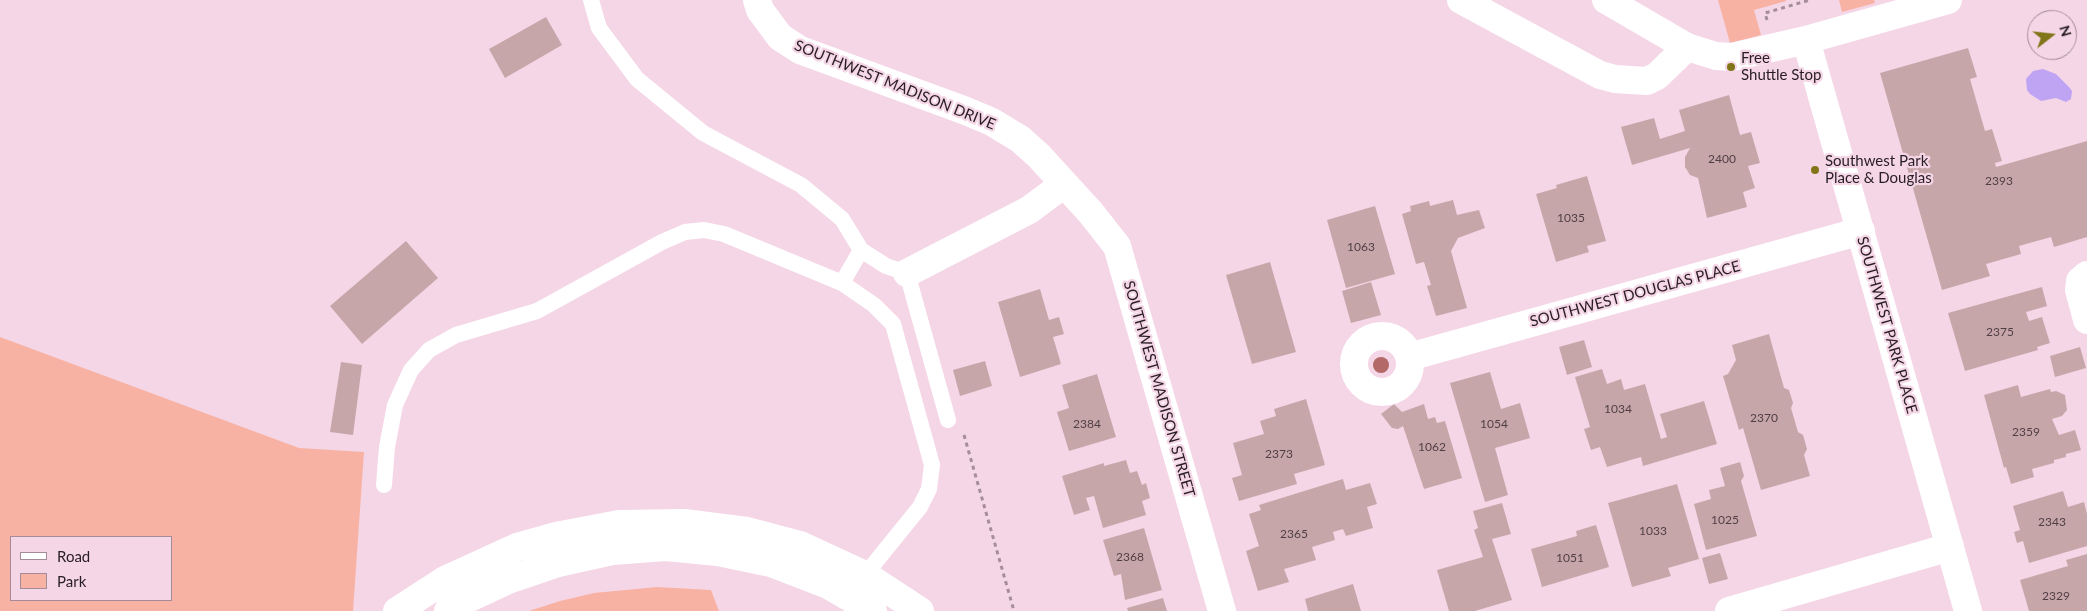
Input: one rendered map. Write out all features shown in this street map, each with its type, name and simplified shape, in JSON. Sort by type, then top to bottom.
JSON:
[{"type":"main road","name":"SOUTHWEST MADISON DRIVE","points":[[757,0],[760,10],[780,37],[800,50],[992,122],[1020,139],[1039,156],[1064,184]]},
{"type":"main road","points":[[1461,0],[1600,75],[1615,79],[1647,81],[1657,76],[1687,47]]},
{"type":"main road","points":[[1606,0],[1687,47],[1716,56],[1732,57],[1806,40],[1948,0]]},
{"type":"main road","name":"SOUTHWEST PARK PLACE","points":[[1806,40],[1968,611]]},
{"type":"main road","points":[[907,273],[1030,210],[1064,184]]},
{"type":"main road","name":"SOUTHWEST MADISON STREET","points":[[1064,184],[1091,213],[1120,253],[1222,611]]},
{"type":"main road","name":"SOUTHWEST DOUGLAS PLACE","points":[[1409,357],[1861,231]]},
{"type":"main road","points":[[2087,275],[2080,281],[2079,290],[2087,320]]},
{"type":"main road","points":[[397,611],[439,584],[517,547],[556,536],[619,524],[655,522],[710,525],[762,534],[800,545],[865,575],[920,611]]},
{"type":"main road","points":[[454,606],[508,580],[558,563],[612,551],[666,547],[718,552],[771,563],[828,585],[873,611]]},
{"type":"main road","points":[[1729,611],[1950,547]]},
{"type":"lane","points":[[591,0],[599,28],[637,79],[704,132],[801,186],[842,220],[861,250],[886,266],[907,273],[948,420]]},
{"type":"lane","points":[[384,484],[387,447],[395,405],[412,370],[429,350],[456,335],[537,310],[677,235],[704,230],[724,234],[842,283],[874,305],[893,324],[932,464],[929,489],[920,507],[865,575]]},
{"type":"lane","points":[[842,283],[861,250]]},
{"type":"path","points":[[1765,13],[1796,2],[1810,0]]},
{"type":"path","points":[[948,420],[962,428],[1014,611]]},
{"type":"green space","points":[[1718,0],[1786,1],[1754,10],[1761,35],[1730,43]]},
{"type":"green space","points":[[1839,0],[1874,0],[1875,3],[1842,12]]},
{"type":"green space","points":[[0,337],[299,448],[364,452],[353,611],[0,611]]},
{"type":"green space","points":[[657,587],[711,590],[719,611],[529,611],[594,593]]},
{"type":"shaded area","points":[[2043,69],[2056,74],[2069,87],[2072,91],[2071,99],[2066,102],[2056,98],[2041,101],[2030,94],[2027,90],[2026,79],[2033,71]]},
{"type":"building","points":[[546,17],[562,45],[505,78],[489,49]]},
{"type":"building","points":[[1968,48],[1977,77],[1970,79],[1985,131],[1992,129],[2002,161],[1995,163],[1996,167],[2087,141],[2087,237],[2054,247],[2051,237],[2019,246],[2021,254],[1986,264],[1990,276],[1942,290],[1880,73]]},
{"type":"building","points":[[1729,95],[1740,135],[1751,132],[1760,163],[1748,166],[1755,188],[1743,192],[1747,207],[1707,218],[1698,178],[1690,175],[1685,167],[1685,157],[1690,148],[1632,165],[1621,127],[1654,118],[1660,139],[1685,131],[1679,110]]},
{"type":"building","points":[[1587,176],[1606,241],[1587,246],[1589,252],[1556,262],[1536,194],[1557,188],[1556,185]]},
{"type":"building","points":[[1453,200],[1457,215],[1479,210],[1485,228],[1458,238],[1451,251],[1467,308],[1436,316],[1427,286],[1431,285],[1424,262],[1416,264],[1402,214],[1411,211],[1410,206],[1429,201],[1430,206]]},
{"type":"building","points":[[1375,206],[1395,274],[1346,288],[1327,220]]},
{"type":"building","points":[[406,241],[438,278],[362,344],[330,306]]},
{"type":"building","points":[[1270,262],[1296,352],[1252,364],[1226,275]]},
{"type":"building","points":[[1371,282],[1381,315],[1351,323],[1342,291]]},
{"type":"building","points":[[2042,287],[2047,306],[2026,312],[2029,321],[2042,317],[2050,343],[2037,347],[2038,350],[1965,371],[1948,313]]},
{"type":"building","points":[[1040,289],[1049,320],[1059,317],[1064,334],[1053,337],[1061,364],[1020,377],[998,302]]},
{"type":"building","points":[[1769,334],[1784,388],[1789,390],[1793,403],[1791,408],[1798,432],[1803,435],[1807,449],[1804,455],[1810,476],[1761,490],[1743,428],[1739,430],[1723,376],[1728,374],[1736,360],[1732,345]]},
{"type":"building","points":[[1584,340],[1592,367],[1567,375],[1559,347]]},
{"type":"building","points":[[2080,347],[2086,368],[2055,377],[2050,356]]},
{"type":"building","points":[[985,361],[992,386],[960,396],[953,370]]},
{"type":"building","points":[[341,362],[362,365],[353,435],[330,432]]},
{"type":"building","points":[[1602,369],[1607,384],[1621,379],[1624,390],[1645,384],[1661,439],[1667,437],[1660,414],[1704,401],[1717,444],[1643,466],[1641,457],[1607,467],[1600,447],[1591,450],[1584,429],[1590,427],[1575,377]]},
{"type":"building","points":[[1490,372],[1501,409],[1520,403],[1530,438],[1495,448],[1508,495],[1485,502],[1450,383]]},
{"type":"building","points":[[1097,374],[1116,437],[1069,451],[1057,412],[1069,408],[1062,385]]},
{"type":"building","points":[[2018,385],[2021,397],[2050,389],[2051,392],[2056,391],[2065,395],[2067,410],[2062,416],[2052,419],[2059,435],[2075,430],[2081,450],[2066,454],[2066,457],[2054,460],[2054,463],[2032,469],[2034,477],[2011,484],[2006,467],[2004,468],[1984,395]]},
{"type":"building","points":[[1306,399],[1325,465],[1294,474],[1297,484],[1239,501],[1232,478],[1242,475],[1233,443],[1264,434],[1260,421],[1276,416],[1274,409]]},
{"type":"building","points":[[1394,404],[1402,412],[1424,404],[1428,419],[1435,417],[1437,423],[1445,421],[1462,478],[1424,489],[1403,426],[1398,429],[1392,428],[1381,414]]},
{"type":"building","points":[[1126,460],[1130,473],[1137,471],[1142,485],[1146,483],[1150,498],[1142,501],[1146,515],[1103,528],[1094,496],[1086,498],[1090,510],[1074,515],[1062,476],[1104,463],[1104,466]]},
{"type":"building","points":[[1740,462],[1744,476],[1741,481],[1757,536],[1706,550],[1694,504],[1711,499],[1709,490],[1725,486],[1720,468]]},
{"type":"building","points":[[1343,479],[1346,490],[1370,483],[1377,504],[1367,507],[1373,528],[1346,536],[1343,529],[1333,532],[1335,540],[1312,547],[1316,560],[1284,569],[1289,582],[1258,591],[1246,551],[1259,546],[1249,514],[1261,510],[1259,505]]},
{"type":"building","points":[[1677,484],[1699,559],[1668,568],[1671,576],[1632,587],[1608,503]]},
{"type":"building","points":[[2063,491],[2068,507],[2084,502],[2087,514],[2087,546],[2029,563],[2023,541],[2017,543],[2014,532],[2020,530],[2013,506]]},
{"type":"building","points":[[1502,503],[1511,534],[1492,539],[1512,600],[1475,611],[1449,611],[1437,570],[1483,557],[1474,530],[1478,528],[1473,511]]},
{"type":"building","points":[[1596,525],[1609,567],[1542,587],[1531,549],[1577,536],[1576,531]]},
{"type":"building","points":[[1144,528],[1162,590],[1125,600],[1121,574],[1114,576],[1103,540]]},
{"type":"building","points":[[1720,553],[1728,579],[1709,584],[1702,558]]},
{"type":"building","points":[[2087,554],[2087,611],[2029,611],[2020,580],[2068,566],[2066,560]]},
{"type":"building","points":[[1353,584],[1361,611],[1308,611],[1305,599]]},
{"type":"building","points":[[1163,598],[1167,611],[1128,611],[1127,608]]},
{"type":"place","name":"Free Shuttle Stop","points":[[1731,67]]},
{"type":"place","name":"Southwest Park Place & Douglas","points":[[1815,170]]}]
